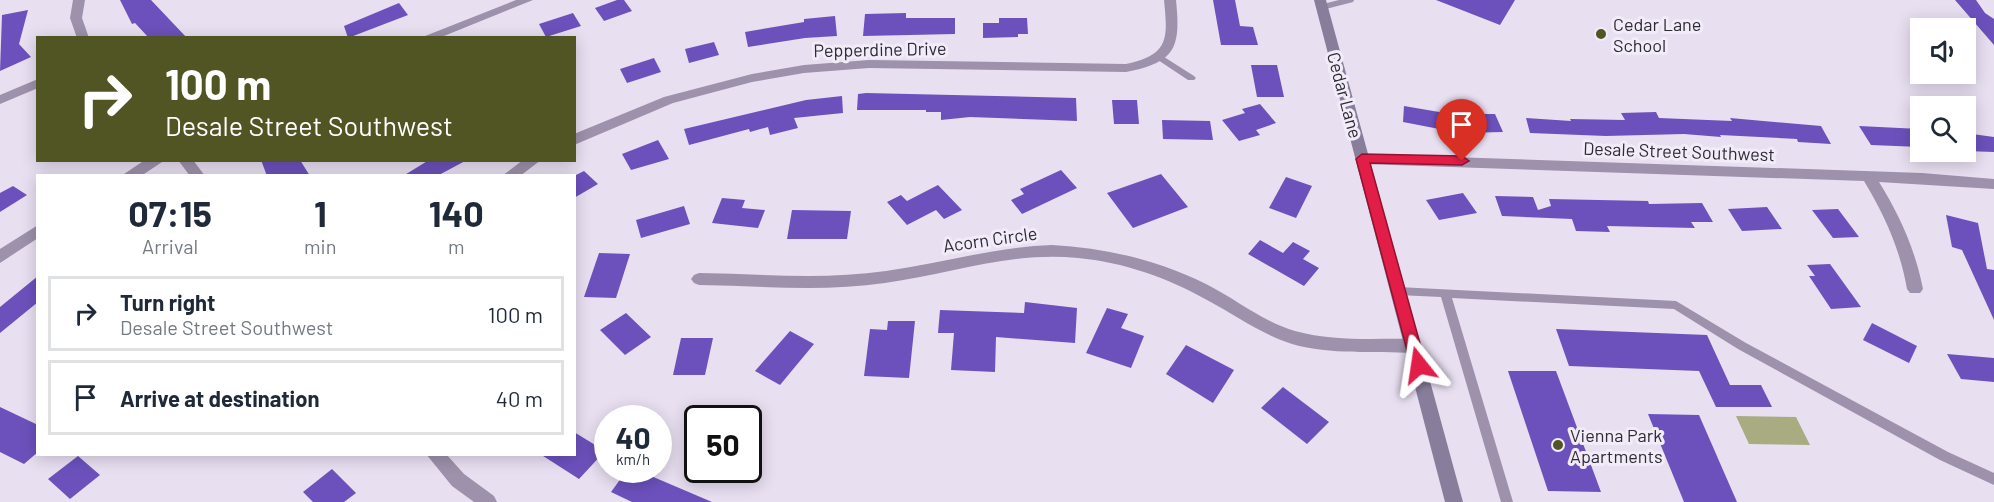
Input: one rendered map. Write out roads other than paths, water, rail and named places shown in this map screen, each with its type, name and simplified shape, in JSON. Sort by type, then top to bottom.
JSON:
[{"type":"main road","name":"Cedar Lane","points":[[1321,3],[1454,502]]},
{"type":"street","points":[[79,0],[76,18],[82,36]]},
{"type":"street","points":[[431,36],[527,0]]},
{"type":"street","points":[[1161,58],[1171,47],[1174,35],[1170,0]]},
{"type":"street","name":"Pepperdine Drive","points":[[576,139],[650,107],[680,97],[752,78],[804,69],[869,64],[1126,68],[1145,65],[1161,58]]},
{"type":"street","points":[[0,100],[36,84]]},
{"type":"street","name":"Desale Street Southwest","points":[[1362,159],[1868,176],[1994,184]]},
{"type":"street","points":[[132,174],[154,162]]},
{"type":"street","points":[[187,162],[196,174]]},
{"type":"street","points":[[512,174],[531,162]]},
{"type":"street","points":[[1868,176],[1900,232],[1909,254],[1915,290]]},
{"type":"street","points":[[0,257],[36,231]]},
{"type":"street","name":"Acorn Circle","points":[[699,279],[854,280],[888,276],[981,256],[1033,251],[1080,252],[1131,263],[1193,285],[1270,328],[1294,337],[1326,342],[1414,346]]},
{"type":"street","points":[[436,456],[458,480],[488,502]]},
{"type":"lane","points":[[1321,3],[1350,0]]},
{"type":"lane","points":[[1161,58],[1191,78]]},
{"type":"lane","points":[[1398,291],[1676,305],[1762,357],[1944,456],[1994,479]]},
{"type":"lane","points":[[1444,293],[1507,502]]},
{"type":"place","name":"Cedar Lane School","points":[[1601,34]]},
{"type":"place","name":"Vienna Park Apartments","points":[[1558,445]]}]
